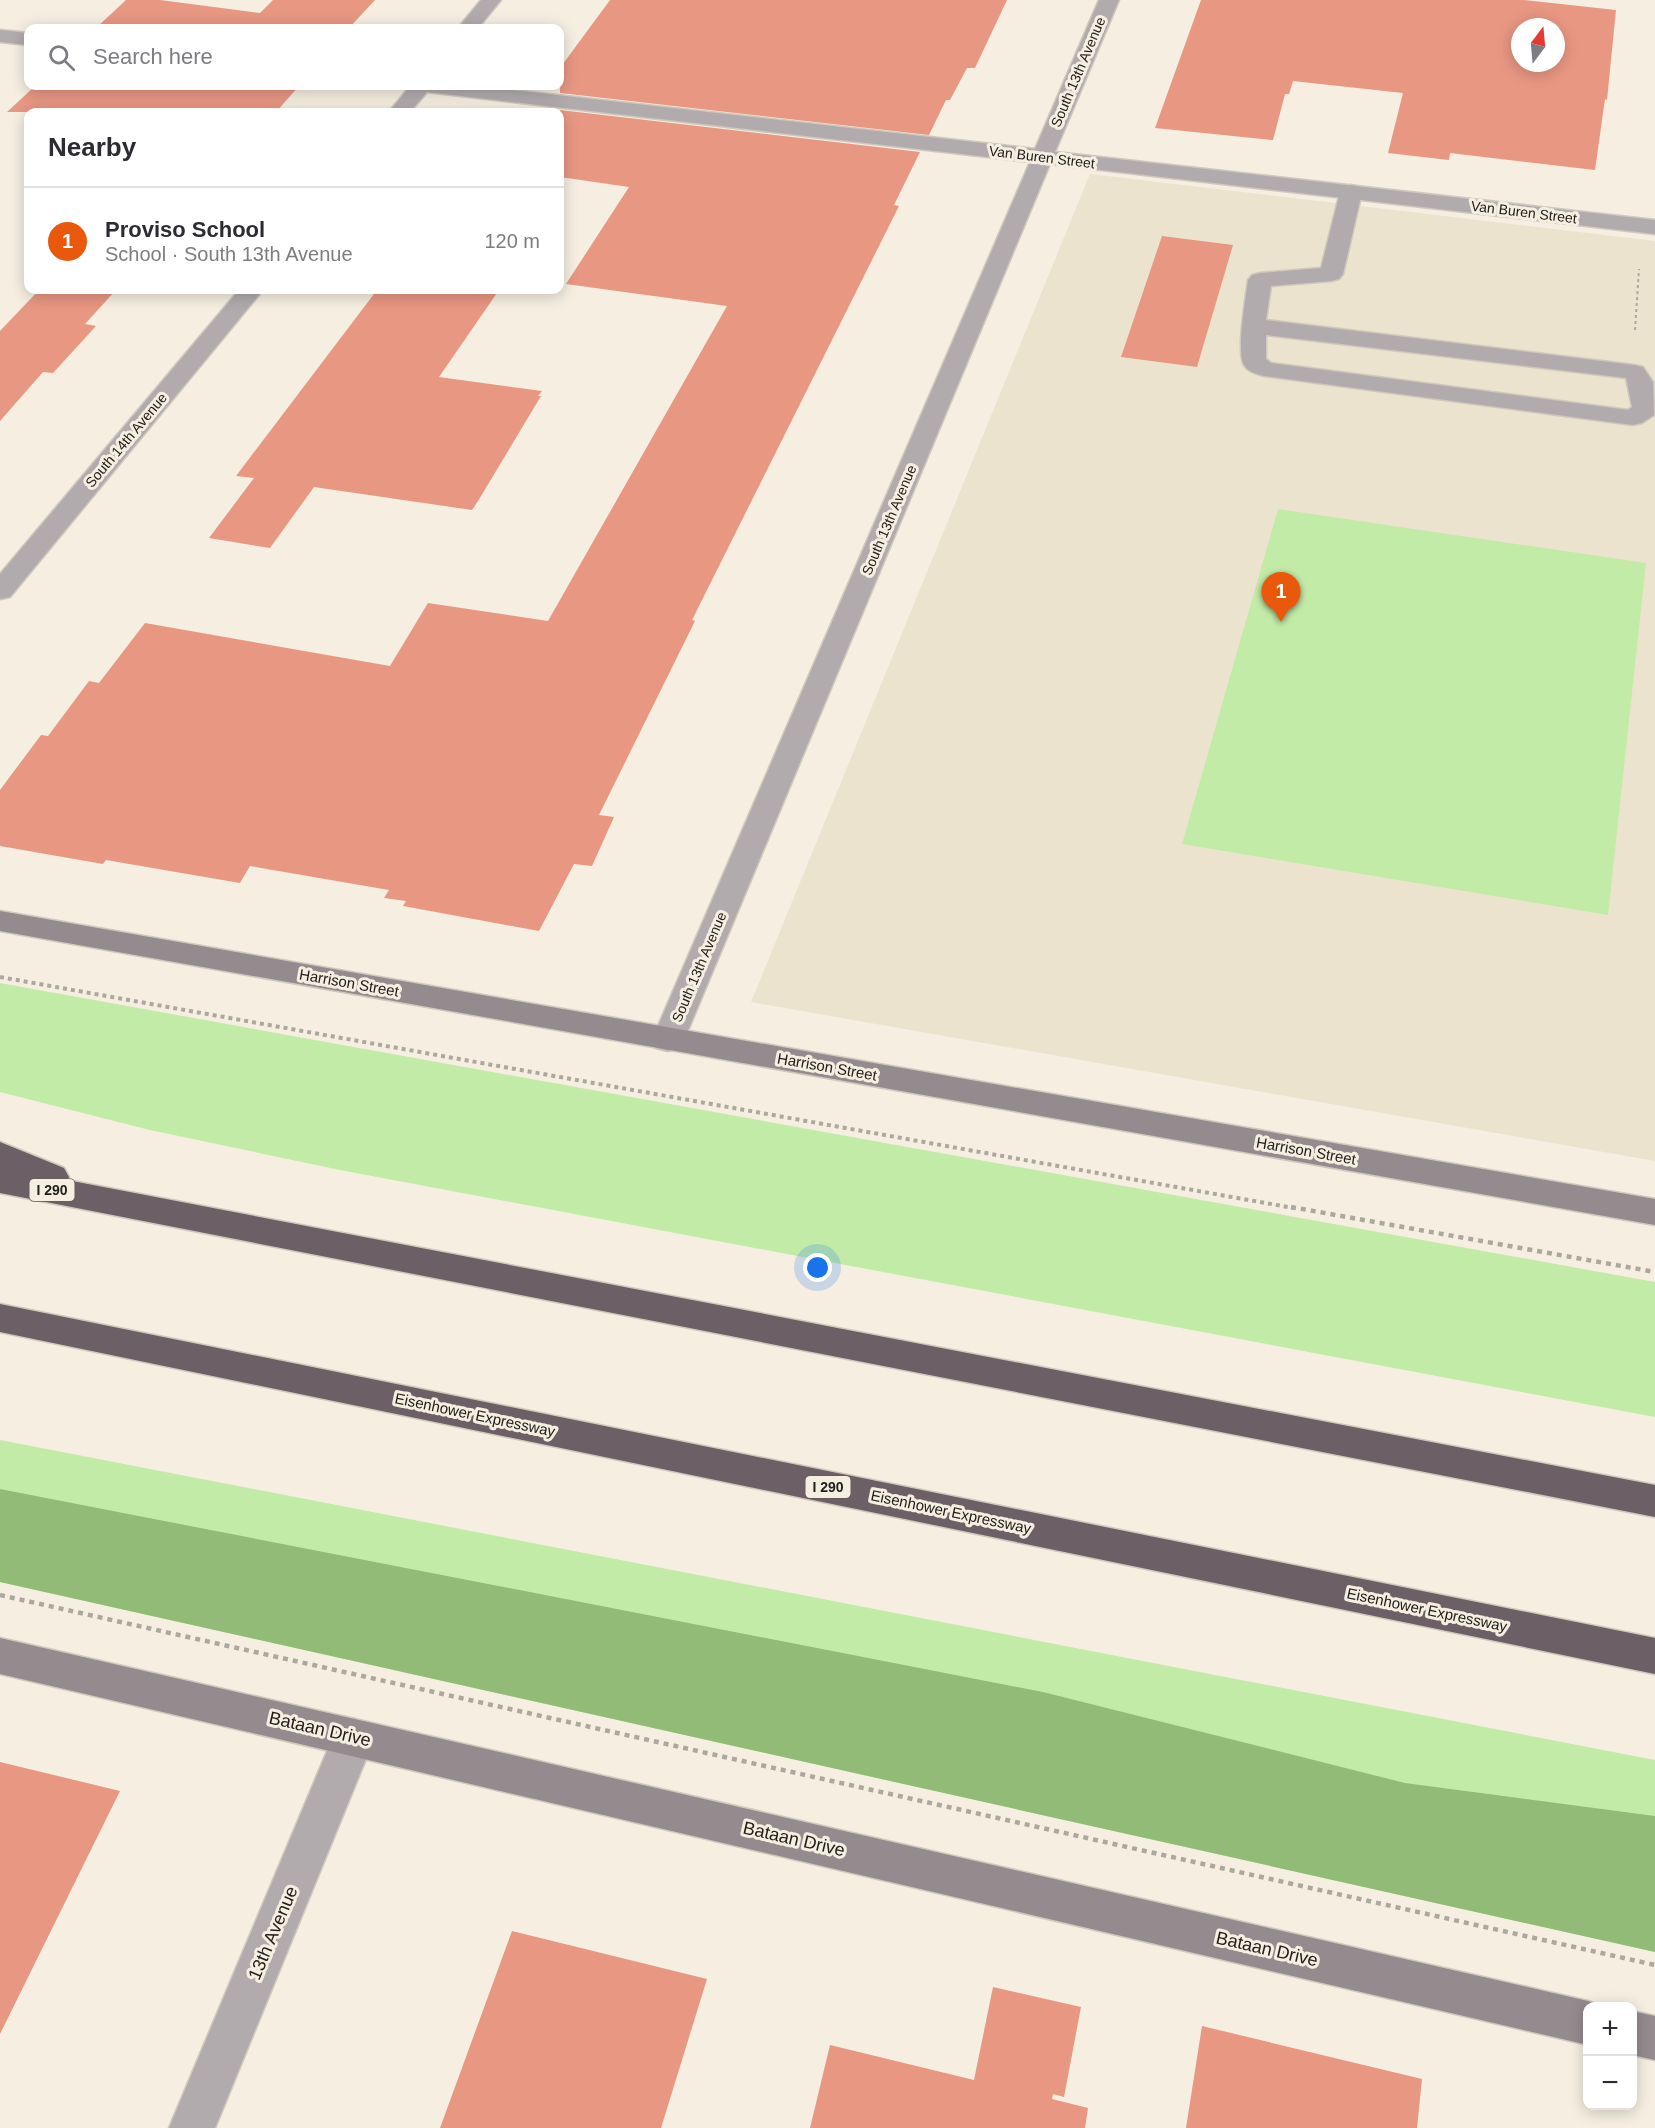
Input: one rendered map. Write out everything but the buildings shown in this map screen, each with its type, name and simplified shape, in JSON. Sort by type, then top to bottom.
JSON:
[{"type":"highway","points":[[0,1154],[103,1200]]},
{"type":"highway","name":"I 290","points":[[0,1180],[1655,1501]]},
{"type":"highway","name":"Eisenhower Expressway","points":[[0,1318],[1655,1656]]},
{"type":"street","points":[[471,24],[491,0]]},
{"type":"street","name":"South 13th Avenue","points":[[668,1040],[1108,0]]},
{"type":"street","points":[[0,36],[24,39]]},
{"type":"street","points":[[402,108],[418,90]]},
{"type":"street","name":"Van Buren Street","points":[[463,90],[1655,227]]},
{"type":"street","points":[[1253,326],[1634,372],[1649,399],[1645,410],[1634,418],[1264,369],[1254,362],[1253,326],[1260,280],[1331,274],[1351,192]]},
{"type":"street","name":"South 14th Avenue","points":[[0,591],[248,294]]},
{"type":"street","name":"Harrison Street","points":[[0,921],[1655,1212]]},
{"type":"street","name":"Bataan Drive","points":[[0,1656],[1583,2022]]},
{"type":"street","name":"13th Avenue","points":[[192,2128],[354,1737]]},
{"type":"street","points":[[1637,2034],[1655,2038]]},
{"type":"path","points":[[1634,337],[1640,260]]},
{"type":"path","points":[[0,977],[1655,1272]]},
{"type":"path","points":[[0,1595],[1655,1965]]},
{"type":"shaded area","points":[[1090,174],[1655,241],[1655,1161],[751,1002]]},
{"type":"green space","points":[[1278,509],[1646,563],[1608,915],[1182,844]]},
{"type":"green space","points":[[0,983],[1655,1282],[1655,1417],[340,1170],[150,1130],[0,1092]]},
{"type":"green space","points":[[0,1440],[1655,1760],[1655,1952],[0,1582]]},
{"type":"green space","points":[[0,1489],[1043,1692],[1405,1783],[1655,1816],[1655,1952],[0,1582]]},
{"type":"place","name":"Proviso School","points":[[1281,622]]}]
